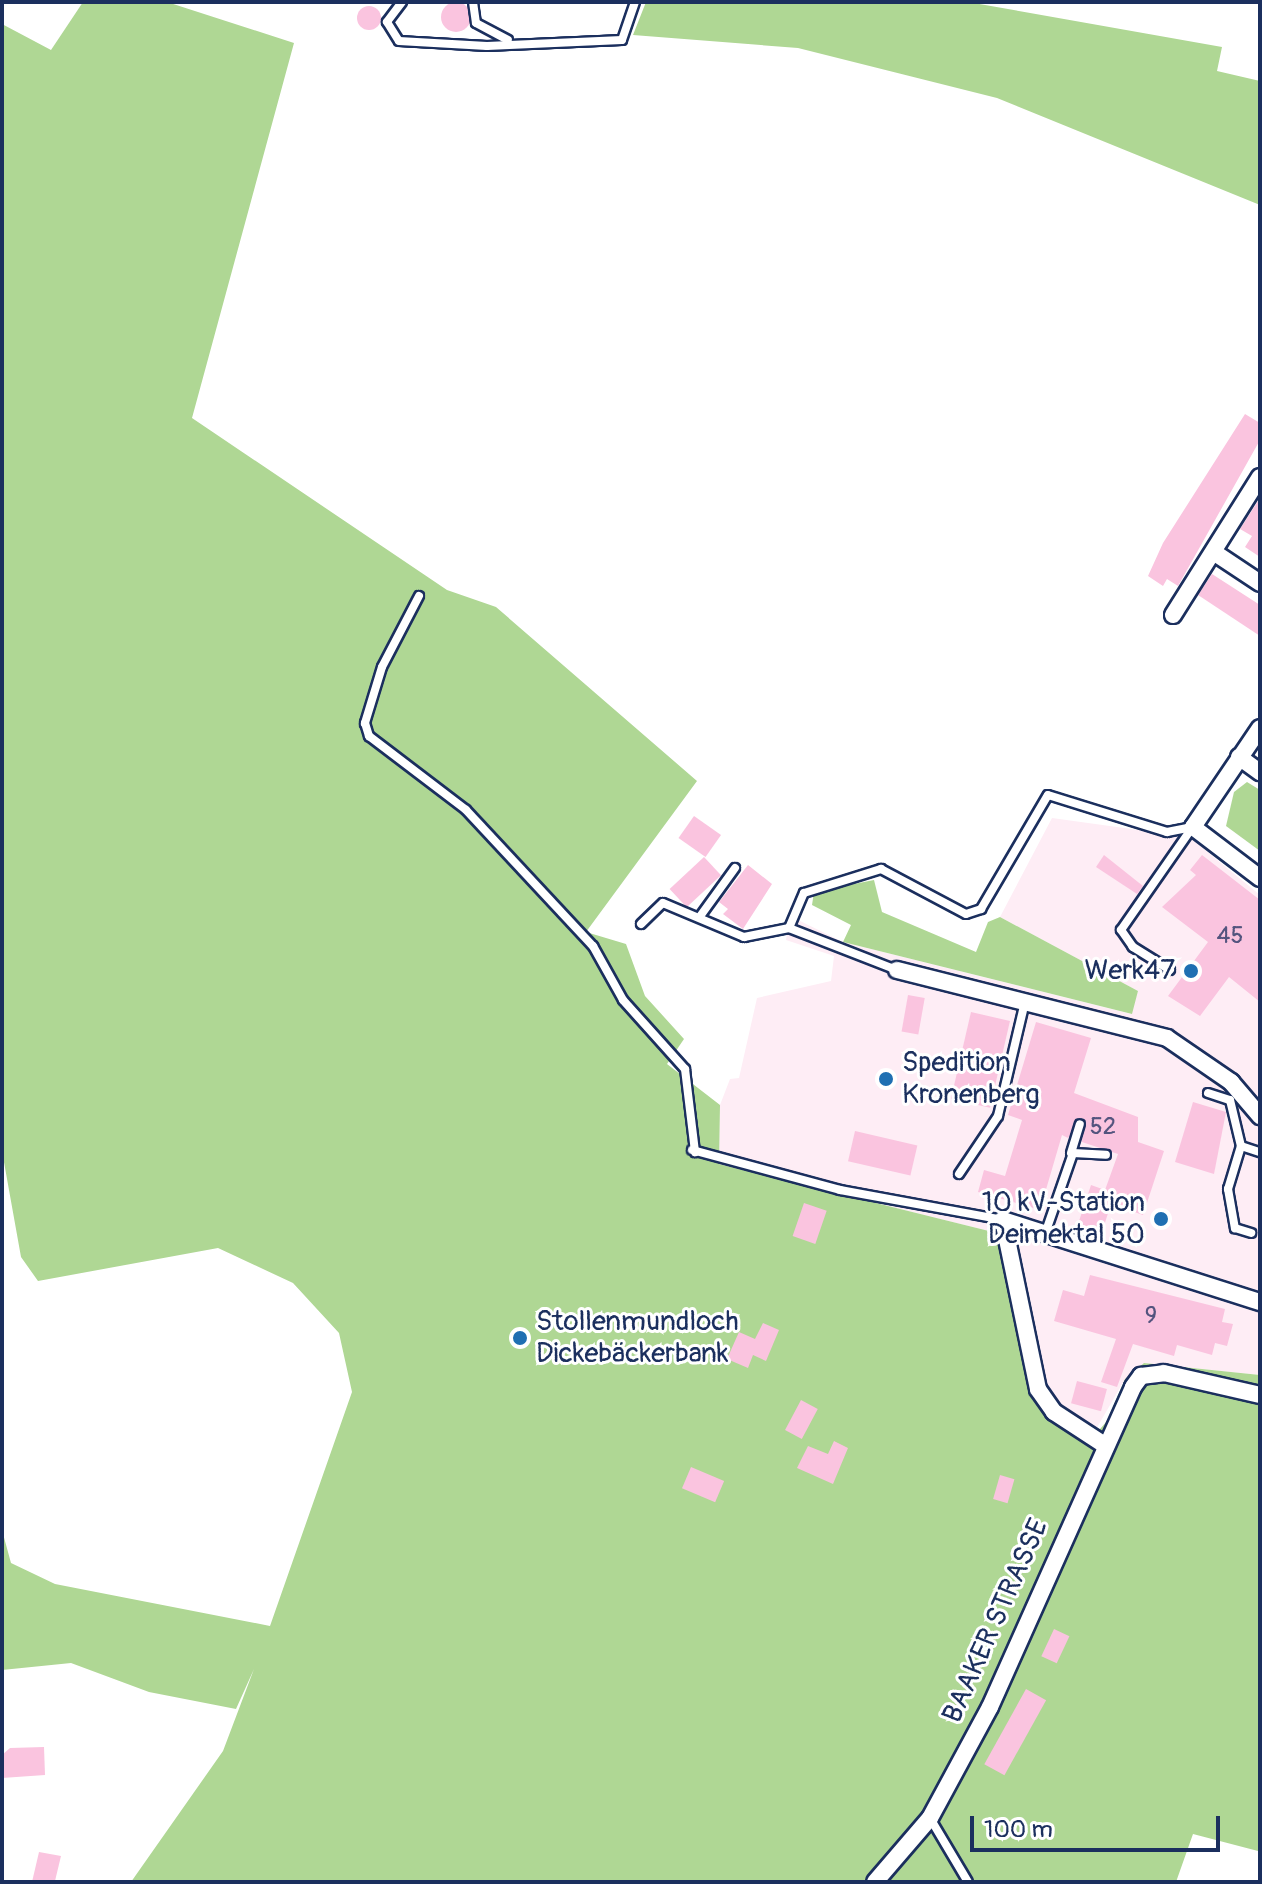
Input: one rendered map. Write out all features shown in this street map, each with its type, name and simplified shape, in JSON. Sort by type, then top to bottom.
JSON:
[{"type":"street","points":[[1173,615],[1215,553],[1260,477]]},
{"type":"street","points":[[1215,553],[1260,583]]},
{"type":"street","points":[[1260,728],[1193,827],[1260,878]]},
{"type":"street","points":[[1239,757],[1260,772]]},
{"type":"street","points":[[897,970],[1167,1038],[1231,1082],[1260,1116]]},
{"type":"street","points":[[1103,1444],[1054,1412],[1038,1389],[1003,1220],[1046,1231],[1260,1302]]},
{"type":"street","name":"BAAKER STRASSE","points":[[875,1882],[930,1818],[990,1707],[1070,1518],[1093,1483],[1103,1444],[1141,1376],[1164,1373],[1260,1395]]},
{"type":"lane","points":[[402,2],[387,22],[399,41],[622,40],[635,2]]},
{"type":"lane","points":[[473,2],[476,23],[508,41]]},
{"type":"lane","points":[[419,596],[382,667],[365,723],[369,736],[466,810],[593,946],[623,1000],[685,1069],[692,1150],[840,1190],[1003,1220]]},
{"type":"lane","points":[[789,928],[804,893],[881,869],[966,914],[981,909],[1048,795],[1167,832],[1193,827]]},
{"type":"lane","points":[[1170,970],[1133,947],[1121,930],[1193,827]]},
{"type":"lane","points":[[701,915],[735,868]]},
{"type":"lane","points":[[641,924],[663,903],[701,915],[744,937],[789,928],[897,970]]},
{"type":"lane","points":[[959,1174],[998,1116],[1025,1002]]},
{"type":"lane","points":[[1208,1093],[1238,1112],[1241,1146],[1228,1189],[1235,1228],[1251,1233]]},
{"type":"lane","points":[[1046,1231],[1080,1124]]},
{"type":"lane","points":[[1241,1146],[1260,1152]]},
{"type":"lane","points":[[1070,1157],[1083,1148],[1106,1155]]},
{"type":"lane","points":[[930,1818],[968,1882]]},
{"type":"shaded area","points":[[1052,818],[1189,837],[1260,895],[1260,1375],[1144,1363],[1125,1379],[1087,1445],[1031,1396],[997,1233],[719,1164],[720,1105],[730,1079],[739,1078],[757,998],[831,981],[834,956],[786,940],[790,916],[843,942],[1131,1014],[1138,991],[1000,917]]},
{"type":"green space","points":[[83,2],[167,2],[294,43],[192,418],[447,590],[496,607],[697,781],[586,932],[626,944],[645,996],[684,1039],[667,1064],[720,1105],[719,1164],[997,1233],[1031,1396],[1087,1444],[1107,1421],[1125,1379],[1144,1363],[1260,1375],[1258,1851],[1193,1834],[1176,1882],[131,1882],[223,1751],[254,1669],[236,1709],[149,1692],[71,1663],[2,1670],[2,1530],[11,1563],[55,1584],[270,1626],[352,1392],[339,1333],[293,1283],[218,1248],[38,1281],[21,1257],[2,1151],[2,24],[51,50]]},
{"type":"green space","points":[[646,2],[968,2],[1222,47],[1217,71],[1260,81],[1260,205],[997,98],[798,48],[633,35]]},
{"type":"green space","points":[[1247,782],[1260,790],[1260,851],[1226,826],[1234,792]]},
{"type":"green space","points":[[874,880],[882,912],[976,952],[988,922],[1000,917],[1138,991],[1132,1014],[843,942],[851,925],[812,905],[814,892]]},
{"type":"building","points":[[456,2],[467,6],[471,17],[467,28],[456,32],[445,28],[441,17],[445,6]]},
{"type":"building","points":[[369,6],[377,10],[381,18],[377,26],[369,30],[361,26],[357,18],[361,10]]},
{"type":"building","points":[[1245,414],[1260,423],[1260,440],[1178,586],[1167,579],[1163,586],[1148,576],[1163,543]]},
{"type":"building","points":[[1260,498],[1260,557],[1245,547],[1252,536],[1240,529]]},
{"type":"building","points":[[1212,574],[1260,605],[1260,636],[1198,595]]},
{"type":"building","points":[[694,816],[721,835],[706,857],[679,838]]},
{"type":"building","points":[[1104,855],[1143,886],[1137,894],[1096,867]]},
{"type":"building","points":[[1202,855],[1260,900],[1260,1002],[1229,977],[1200,1016],[1168,996],[1208,942],[1162,907],[1196,875],[1190,870]]},
{"type":"building","points":[[704,857],[721,875],[687,907],[670,889]]},
{"type":"building","points":[[748,865],[772,884],[743,929],[723,914],[728,909],[719,902]]},
{"type":"building","points":[[908,995],[925,998],[918,1034],[902,1031]]},
{"type":"building","points":[[971,1012],[1010,1021],[990,1108],[951,1099]]},
{"type":"building","points":[[1036,1022],[1091,1038],[1074,1093],[1138,1117],[1138,1142],[1164,1151],[1143,1215],[1111,1204],[1101,1235],[1077,1227],[1091,1185],[1105,1190],[1118,1154],[1082,1142],[1083,1118],[1068,1138],[1062,1135],[1040,1210],[978,1192],[984,1170],[1005,1176],[1022,1120],[1008,1115]]},
{"type":"building","points":[[1193,1102],[1226,1112],[1214,1174],[1175,1162]]},
{"type":"building","points":[[855,1131],[917,1145],[910,1176],[848,1161]]},
{"type":"building","points":[[804,1203],[827,1211],[815,1244],[793,1236]]},
{"type":"building","points":[[1090,1275],[1225,1309],[1222,1322],[1233,1324],[1227,1346],[1215,1343],[1212,1355],[1177,1345],[1174,1356],[1133,1344],[1117,1387],[1101,1382],[1116,1339],[1054,1321],[1063,1290],[1084,1296]]},
{"type":"building","points":[[763,1323],[779,1330],[766,1361],[753,1355],[748,1368],[727,1359],[739,1332],[755,1339]]},
{"type":"building","points":[[1077,1381],[1107,1389],[1101,1411],[1071,1403]]},
{"type":"building","points":[[801,1400],[818,1409],[802,1439],[785,1430]]},
{"type":"building","points":[[834,1441],[848,1448],[833,1484],[797,1468],[808,1446],[828,1454]]},
{"type":"building","points":[[691,1467],[724,1481],[715,1502],[682,1488]]},
{"type":"building","points":[[1000,1475],[1014,1479],[1008,1503],[993,1499]]},
{"type":"building","points":[[1054,1629],[1069,1636],[1057,1663],[1041,1656]]},
{"type":"building","points":[[1026,1689],[1046,1700],[1004,1775],[984,1764]]},
{"type":"building","points":[[44,1747],[45,1775],[2,1778],[2,1755],[10,1748]]},
{"type":"building","points":[[39,1852],[61,1856],[55,1881],[32,1882]]},
{"type":"place","name":"Werk47","points":[[1191,971]]},
{"type":"place","name":"Spedition Kronenberg","points":[[886,1079]]},
{"type":"place","name":"10 kV-Station Deimektal 50","points":[[1161,1219]]},
{"type":"place","name":"Stollenmundloch Dickebäckerbank","points":[[520,1338]]}]
